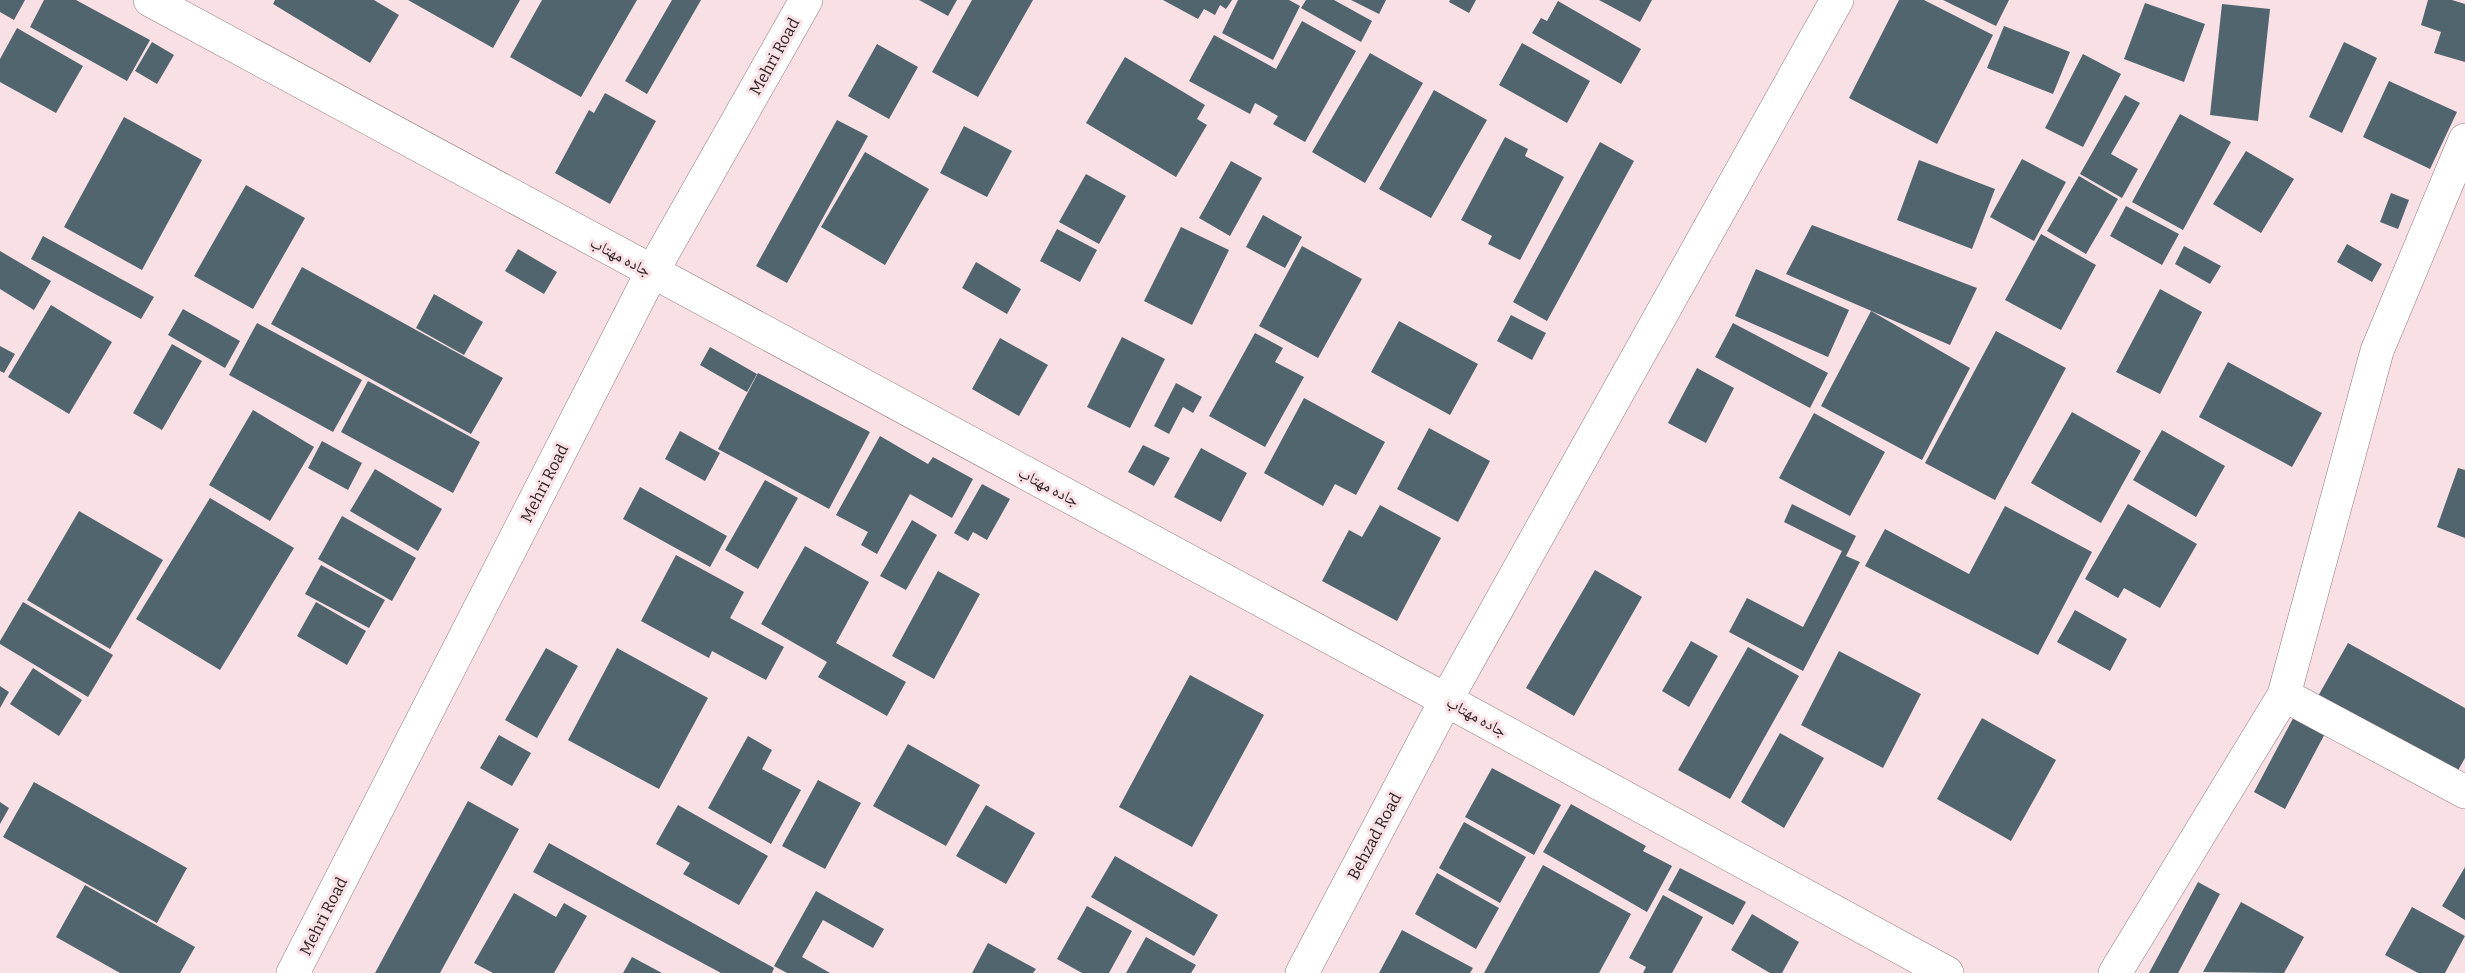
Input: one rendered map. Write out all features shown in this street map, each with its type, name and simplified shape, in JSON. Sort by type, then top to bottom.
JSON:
[{"type":"main road","name":"جاده مهتاب","points":[[150,0],[1446,699],[1947,973]]},
{"type":"main road","name":"Mehri Road","points":[[293,973],[652,272],[806,0]]},
{"type":"main road","name":"Behzad Road","points":[[1302,973],[1446,699],[1837,0]]},
{"type":"main road","points":[[2115,973],[2284,695],[2377,351],[2465,140]]},
{"type":"main road","points":[[2284,695],[2465,792]]},
{"type":"building","points":[[0,0],[25,0],[14,20],[0,12]]},
{"type":"building","points":[[44,0],[76,0],[150,40],[127,81],[30,27]]},
{"type":"building","points":[[275,0],[374,0],[399,15],[370,63],[273,4]]},
{"type":"building","points":[[408,0],[520,0],[493,48]]},
{"type":"building","points":[[542,0],[637,0],[581,97],[510,57]]},
{"type":"building","points":[[672,0],[701,0],[647,94],[625,81]]},
{"type":"building","points":[[919,0],[957,0],[948,16]]},
{"type":"building","points":[[972,0],[1033,0],[978,97],[932,72]]},
{"type":"building","points":[[1163,0],[1232,0],[1226,9],[1220,5],[1215,15],[1204,9],[1198,19]]},
{"type":"building","points":[[1238,0],[1289,0],[1300,6],[1273,60],[1222,33]]},
{"type":"building","points":[[1306,0],[1334,0],[1372,21],[1361,42],[1301,8]]},
{"type":"building","points":[[1351,0],[1386,0],[1379,14]]},
{"type":"building","points":[[1450,0],[1476,0],[1469,13],[1449,2]]},
{"type":"building","points":[[1599,0],[1652,0],[1640,22]]},
{"type":"building","points":[[1899,0],[1924,0],[1993,35],[1937,144],[1849,98]]},
{"type":"building","points":[[1943,0],[2009,0],[1996,26]]},
{"type":"building","points":[[2428,0],[2452,0],[2465,4],[2465,62],[2434,53],[2441,32],[2421,25]]},
{"type":"building","points":[[1558,1],[1641,49],[1621,84],[1532,33],[1541,18],[1547,21]]},
{"type":"building","points":[[2145,3],[2205,24],[2184,82],[2124,59]]},
{"type":"building","points":[[2222,4],[2270,9],[2258,121],[2210,115]]},
{"type":"building","points":[[1302,21],[1356,51],[1305,142],[1273,124],[1278,116],[1255,103],[1250,114],[1189,81],[1214,35],[1276,69]]},
{"type":"building","points":[[2004,26],[2070,52],[2053,94],[1987,68]]},
{"type":"building","points":[[17,28],[83,66],[56,113],[0,82],[0,59]]},
{"type":"building","points":[[152,42],[174,55],[157,84],[135,71]]},
{"type":"building","points":[[2344,42],[2377,58],[2342,133],[2309,117]]},
{"type":"building","points":[[1522,43],[1590,81],[1567,123],[1499,85]]},
{"type":"building","points":[[877,44],[918,67],[889,119],[848,96]]},
{"type":"building","points":[[1370,53],[1423,83],[1365,183],[1312,152]]},
{"type":"building","points":[[2083,54],[2121,74],[2083,147],[2045,128]]},
{"type":"building","points":[[1125,57],[1205,105],[1197,119],[1207,125],[1176,177],[1086,123]]},
{"type":"building","points":[[2389,81],[2457,112],[2430,169],[2363,137]]},
{"type":"building","points":[[1434,90],[1487,120],[1431,218],[1379,189]]},
{"type":"building","points":[[605,93],[656,121],[610,204],[555,173],[589,110],[594,113]]},
{"type":"building","points":[[2125,95],[2140,103],[2111,154],[2138,169],[2122,198],[2080,174]]},
{"type":"building","points":[[2180,114],[2231,142],[2183,230],[2132,202]]},
{"type":"building","points":[[124,117],[202,160],[142,270],[64,227]]},
{"type":"building","points":[[837,120],[868,136],[787,283],[756,266]]},
{"type":"building","points":[[964,126],[1012,151],[987,197],[940,173]]},
{"type":"building","points":[[1505,137],[1528,149],[1525,156],[1564,177],[1520,260],[1488,244],[1492,236],[1461,220]]},
{"type":"building","points":[[1600,142],[1634,161],[1547,321],[1513,302]]},
{"type":"building","points":[[2246,151],[2294,179],[2261,233],[2213,204]]},
{"type":"building","points":[[865,152],[929,189],[885,265],[821,227]]},
{"type":"building","points":[[2022,159],[2066,182],[2034,241],[1990,217]]},
{"type":"building","points":[[1919,160],[1995,189],[1972,249],[1897,220]]},
{"type":"building","points":[[1231,161],[1262,178],[1230,236],[1199,218]]},
{"type":"building","points":[[1086,174],[1126,196],[1099,244],[1059,222]]},
{"type":"building","points":[[2079,176],[2118,199],[2086,254],[2047,231]]},
{"type":"building","points":[[246,185],[305,218],[253,309],[194,276]]},
{"type":"building","points":[[2391,193],[2409,200],[2398,229],[2380,222]]},
{"type":"building","points":[[2126,206],[2179,234],[2162,265],[2110,236]]},
{"type":"building","points":[[1263,215],[1302,237],[1285,268],[1246,247]]},
{"type":"building","points":[[1812,225],[1977,288],[1950,345],[1786,274]]},
{"type":"building","points":[[1181,227],[1229,250],[1192,325],[1144,301]]},
{"type":"building","points":[[1057,229],[1097,250],[1080,282],[1040,261]]},
{"type":"building","points":[[2041,234],[2096,265],[2061,330],[2005,300]]},
{"type":"building","points":[[43,236],[154,297],[141,319],[31,259]]},
{"type":"building","points":[[2347,244],[2382,264],[2372,282],[2337,262]]},
{"type":"building","points":[[1302,246],[1362,279],[1318,358],[1259,326]]},
{"type":"building","points":[[2184,246],[2221,266],[2210,284],[2175,264]]},
{"type":"building","points":[[518,249],[557,272],[544,294],[505,271]]},
{"type":"building","points":[[0,251],[51,281],[34,310],[0,289]]},
{"type":"building","points":[[976,262],[1021,289],[1007,314],[962,288]]},
{"type":"building","points":[[302,267],[503,378],[471,434],[271,324]]},
{"type":"building","points":[[1756,269],[1849,310],[1828,357],[1735,316]]},
{"type":"building","points":[[2160,289],[2202,312],[2160,394],[2116,372]]},
{"type":"building","points":[[434,294],[483,322],[464,355],[416,328]]},
{"type":"building","points":[[51,305],[112,342],[69,414],[8,377]]},
{"type":"building","points":[[183,309],[240,341],[225,368],[168,335]]},
{"type":"building","points":[[1871,311],[1970,368],[1922,460],[1821,406]]},
{"type":"building","points":[[1511,315],[1546,333],[1532,360],[1497,341]]},
{"type":"building","points":[[1399,321],[1478,364],[1450,415],[1371,372]]},
{"type":"building","points":[[257,323],[362,380],[333,432],[229,375]]},
{"type":"building","points":[[1733,323],[1828,373],[1810,408],[1715,357]]},
{"type":"building","points":[[1996,331],[2066,368],[1995,500],[1925,463]]},
{"type":"building","points":[[1255,333],[1283,348],[1275,362],[1304,377],[1265,447],[1209,416]]},
{"type":"building","points":[[1122,337],[1165,359],[1130,428],[1087,407]]},
{"type":"building","points":[[1000,338],[1048,365],[1019,416],[972,389]]},
{"type":"building","points":[[172,344],[202,361],[162,430],[133,413]]},
{"type":"building","points":[[0,346],[15,354],[4,373],[0,371]]},
{"type":"building","points":[[710,347],[757,374],[747,392],[700,365]]},
{"type":"building","points":[[2228,362],[2322,413],[2292,467],[2199,417]]},
{"type":"building","points":[[1697,368],[1734,388],[1706,443],[1668,423]]},
{"type":"building","points":[[758,373],[870,432],[829,509],[718,449]]},
{"type":"building","points":[[368,381],[480,442],[453,493],[341,432]]},
{"type":"building","points":[[1176,383],[1202,397],[1193,413],[1183,407],[1169,434],[1154,426]]},
{"type":"building","points":[[1304,398],[1385,442],[1356,495],[1335,484],[1323,506],[1264,473]]},
{"type":"building","points":[[253,410],[314,447],[270,521],[209,485]]},
{"type":"building","points":[[2072,412],[2141,451],[2101,523],[2031,483]]},
{"type":"building","points":[[1814,413],[1885,452],[1850,516],[1779,478]]},
{"type":"building","points":[[1429,428],[1490,461],[1458,522],[1397,489]]},
{"type":"building","points":[[2162,430],[2225,466],[2196,517],[2133,480]]},
{"type":"building","points":[[680,431],[720,453],[705,481],[665,459]]},
{"type":"building","points":[[880,436],[928,464],[933,457],[973,479],[952,518],[910,494],[877,554],[861,545],[868,532],[836,515]]},
{"type":"building","points":[[322,441],[362,463],[348,490],[308,468]]},
{"type":"building","points":[[1143,445],[1170,458],[1154,486],[1128,472]]},
{"type":"building","points":[[1201,448],[1247,473],[1221,522],[1174,497]]},
{"type":"building","points":[[2458,468],[2465,470],[2465,538],[2437,527]]},
{"type":"building","points":[[375,469],[442,509],[418,551],[350,511]]},
{"type":"building","points":[[765,480],[798,498],[758,569],[725,550]]},
{"type":"building","points":[[982,484],[1010,499],[987,540],[973,532],[968,541],[954,533]]},
{"type":"building","points":[[640,487],[727,536],[710,567],[623,519]]},
{"type":"building","points":[[210,498],[294,548],[220,670],[136,619]]},
{"type":"building","points":[[1792,504],[1856,536],[1846,556],[1860,562],[1803,671],[1729,632],[1747,598],[1803,627],[1842,551],[1784,522]]},
{"type":"building","points":[[2128,504],[2197,544],[2160,608],[2124,588],[2118,598],[2085,579]]},
{"type":"building","points":[[1380,505],[1441,538],[1397,621],[1322,581],[1349,530],[1362,537]]},
{"type":"building","points":[[2005,506],[2092,552],[2038,655],[1865,566],[1885,529],[1969,574]]},
{"type":"building","points":[[79,511],[163,560],[110,649],[27,600]]},
{"type":"building","points":[[342,516],[416,558],[392,601],[318,559]]},
{"type":"building","points":[[912,520],[937,535],[906,590],[880,576]]},
{"type":"building","points":[[805,546],[869,582],[836,643],[906,682],[887,716],[818,677],[827,662],[761,624]]},
{"type":"building","points":[[676,555],[744,592],[730,618],[784,647],[766,680],[712,651],[709,658],[641,621]]},
{"type":"building","points":[[321,565],[385,600],[369,628],[305,594]]},
{"type":"building","points":[[1595,570],[1642,597],[1574,716],[1526,688]]},
{"type":"building","points":[[938,571],[980,594],[934,679],[892,656]]},
{"type":"building","points":[[23,602],[113,655],[88,697],[0,644]]},
{"type":"building","points":[[316,602],[366,631],[347,665],[297,636]]},
{"type":"building","points":[[2075,610],[2127,639],[2110,671],[2057,642]]},
{"type":"building","points":[[1691,641],[1718,656],[1689,707],[1662,691]]},
{"type":"building","points":[[2348,643],[2465,708],[2465,758],[2456,774],[2317,698]]},
{"type":"building","points":[[1748,647],[1799,676],[1730,799],[1678,770]]},
{"type":"building","points":[[546,648],[578,666],[537,738],[505,720]]},
{"type":"building","points":[[617,648],[708,698],[659,789],[568,740]]},
{"type":"building","points":[[1839,651],[1921,694],[1883,768],[1801,725]]},
{"type":"building","points":[[33,668],[82,700],[59,736],[10,704]]},
{"type":"building","points":[[1190,675],[1264,715],[1192,847],[1119,807]]},
{"type":"building","points":[[0,686],[9,692],[0,708]]},
{"type":"building","points":[[2298,709],[2329,726],[2285,809],[2254,792]]},
{"type":"building","points":[[1982,718],[2056,760],[2011,841],[1937,799]]},
{"type":"building","points":[[1780,733],[1824,758],[1784,828],[1741,802]]},
{"type":"building","points":[[499,735],[531,753],[512,786],[480,768]]},
{"type":"building","points":[[748,736],[772,750],[762,769],[801,790],[771,844],[708,808]]},
{"type":"building","points":[[908,744],[980,785],[946,846],[873,806]]},
{"type":"building","points":[[1492,768],[1561,805],[1534,855],[1465,817]]},
{"type":"building","points":[[818,780],[861,803],[825,869],[782,846]]},
{"type":"building","points":[[34,782],[187,868],[157,923],[3,837]]},
{"type":"building","points":[[468,801],[519,829],[440,973],[375,973]]},
{"type":"building","points":[[0,802],[9,808],[0,824]]},
{"type":"building","points":[[1571,804],[1646,846],[1643,851],[1672,866],[1647,912],[1543,852]]},
{"type":"building","points":[[678,805],[768,856],[739,905],[683,874],[690,863],[656,844]]},
{"type":"building","points":[[986,805],[1035,833],[1006,884],[956,856]]},
{"type":"building","points":[[1464,822],[1526,857],[1500,903],[1439,868]]},
{"type":"building","points":[[549,843],[774,968],[772,973],[721,973],[533,872]]},
{"type":"building","points":[[1115,856],[1218,915],[1194,956],[1091,897]]},
{"type":"building","points":[[1543,865],[1631,914],[1599,973],[1484,973]]},
{"type":"building","points":[[2465,867],[2465,920],[2442,906]]},
{"type":"building","points":[[1680,868],[1746,902],[1733,925],[1668,890]]},
{"type":"building","points":[[1437,873],[1499,908],[1476,949],[1415,914]]},
{"type":"building","points":[[2198,882],[2220,894],[2178,973],[2149,973]]},
{"type":"building","points":[[85,885],[195,947],[180,973],[120,973],[56,937]]},
{"type":"building","points":[[816,891],[884,929],[873,948],[823,920],[802,957],[830,973],[787,973],[774,966]]},
{"type":"building","points":[[514,893],[556,917],[564,903],[587,916],[554,973],[493,973],[474,963]]},
{"type":"building","points":[[1663,895],[1703,917],[1672,973],[1643,973],[1646,967],[1629,958]]},
{"type":"building","points":[[2241,902],[2304,937],[2284,973],[2203,972]]},
{"type":"building","points":[[1087,906],[1132,931],[1109,973],[1082,973],[1057,959]]},
{"type":"building","points":[[2412,907],[2465,936],[2445,973],[2418,973],[2385,955]]},
{"type":"building","points":[[1752,914],[1799,942],[1782,973],[1770,973],[1731,950]]},
{"type":"building","points":[[1402,930],[1473,968],[1470,973],[1379,973]]},
{"type":"building","points":[[1146,937],[1196,965],[1191,973],[1126,973]]},
{"type":"building","points":[[988,943],[1036,969],[1033,973],[972,973]]},
{"type":"building","points":[[632,957],[662,973],[623,973]]}]
